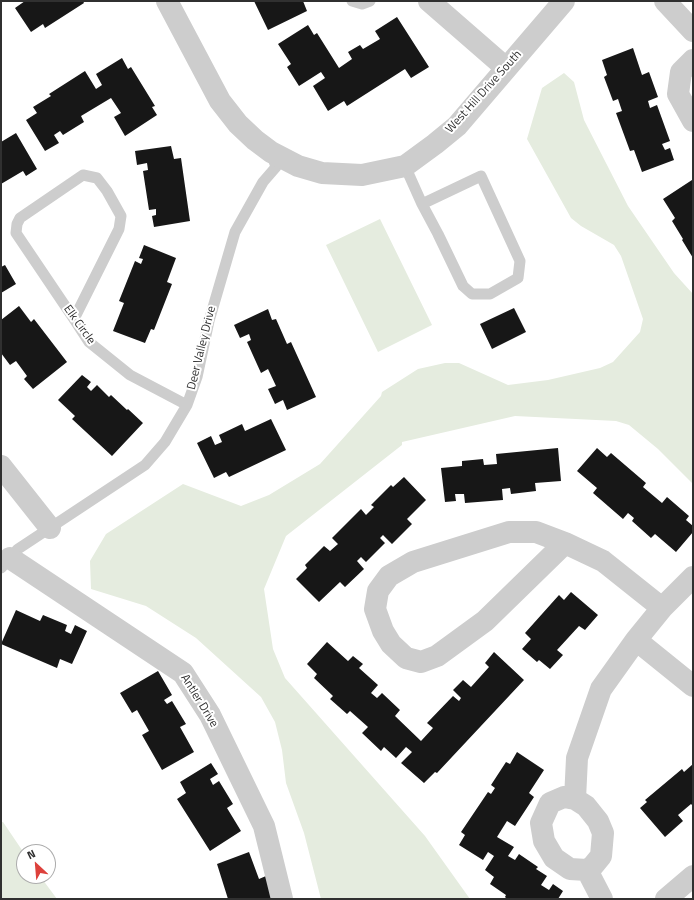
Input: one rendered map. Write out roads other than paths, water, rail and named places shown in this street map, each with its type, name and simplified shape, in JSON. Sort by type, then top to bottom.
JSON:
[{"type":"street","name":"West Hill Drive South","points":[[166,1],[220,101],[238,124],[255,140],[271,152],[298,166],[322,173],[362,175],[405,166],[457,126],[564,1]]},
{"type":"street","points":[[429,1],[506,68]]},
{"type":"street","points":[[664,1],[693,31]]},
{"type":"street","points":[[693,60],[681,72],[678,94],[693,121]]},
{"type":"street","points":[[1,466],[50,528]]},
{"type":"street","points":[[565,543],[485,621],[437,656],[421,662],[406,658],[391,644],[383,631],[375,610],[378,591],[389,576],[413,562],[509,532],[536,532],[565,543],[603,561],[662,608]]},
{"type":"street","name":"Antler Drive","points":[[5,563],[183,673],[210,715],[264,826],[282,899]]},
{"type":"street","points":[[575,799],[577,758],[601,688],[636,640],[662,608],[693,577]]},
{"type":"street","points":[[636,640],[693,686]]},
{"type":"street","points":[[564,797],[575,799],[586,806],[598,821],[602,833],[601,856],[592,868],[587,870],[570,869],[554,858],[544,840],[541,822],[550,804],[564,797]]},
{"type":"street","points":[[587,870],[602,899]]},
{"type":"street","points":[[666,899],[693,876]]},
{"type":"lane","points":[[352,1],[362,4],[370,1]]},
{"type":"lane","name":"Deer Valley Drive","points":[[5,563],[18,549],[145,465],[165,442],[186,405],[197,377],[208,321],[235,232],[263,182],[276,167],[271,152]]},
{"type":"lane","points":[[405,166],[422,204],[463,286],[472,294],[490,294],[518,278],[520,261],[480,176],[422,204]]},
{"type":"lane","name":"Elk Circle","points":[[74,320],[119,229],[121,216],[107,191],[97,178],[83,176],[20,218],[17,224],[16,232],[74,320],[89,342],[130,375],[186,405]]}]
